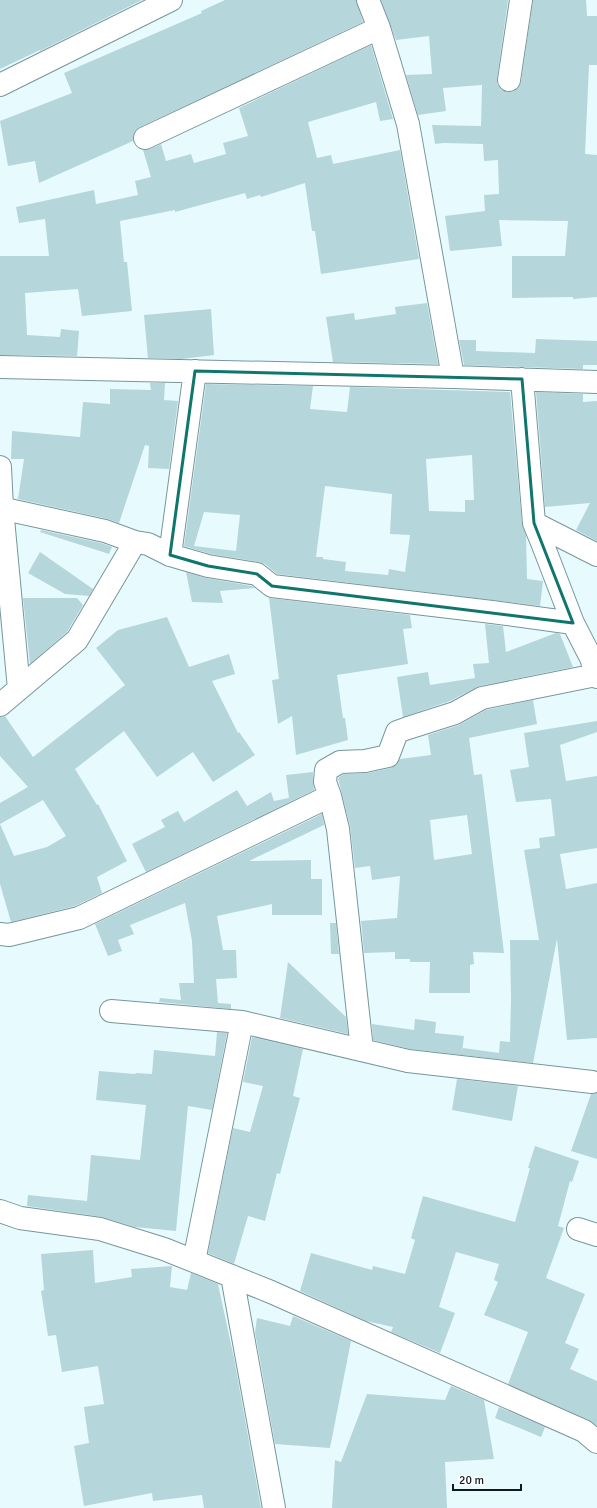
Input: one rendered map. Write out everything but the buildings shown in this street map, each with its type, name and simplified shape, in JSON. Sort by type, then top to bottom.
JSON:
[{"type":"street","points":[[0,85],[171,0]]},
{"type":"street","points":[[368,0],[379,28],[408,124],[453,377]]},
{"type":"street","points":[[509,80],[521,0]]},
{"type":"street","points":[[145,138],[379,28]]},
{"type":"street","points":[[0,367],[453,377],[597,382]]},
{"type":"street","points":[[170,555],[195,371]]},
{"type":"street","points":[[362,1050],[338,829],[325,782],[326,770],[340,762],[365,761],[388,756],[397,732],[455,713],[482,698],[596,676],[591,658],[573,623],[534,523],[522,379]]},
{"type":"street","points":[[0,467],[1,508],[19,689]]},
{"type":"street","points":[[1,508],[105,531],[135,542],[148,544],[170,555],[208,566],[257,574],[272,586],[573,623]]},
{"type":"street","points":[[534,523],[597,555]]},
{"type":"street","points":[[0,705],[78,640],[135,542]]},
{"type":"street","points":[[0,934],[9,935],[79,918],[330,796]]},
{"type":"street","points":[[111,1011],[242,1022],[408,1061],[592,1082]]},
{"type":"street","points":[[194,1261],[242,1022]]},
{"type":"street","points":[[0,1211],[20,1218],[100,1229],[164,1249],[293,1302],[584,1431],[597,1442]]},
{"type":"street","points":[[232,1276],[274,1508]]},
{"type":"highlighted area","points":[[195,371],[522,379],[534,523],[573,623],[272,586],[257,574],[208,566],[170,555]]}]
